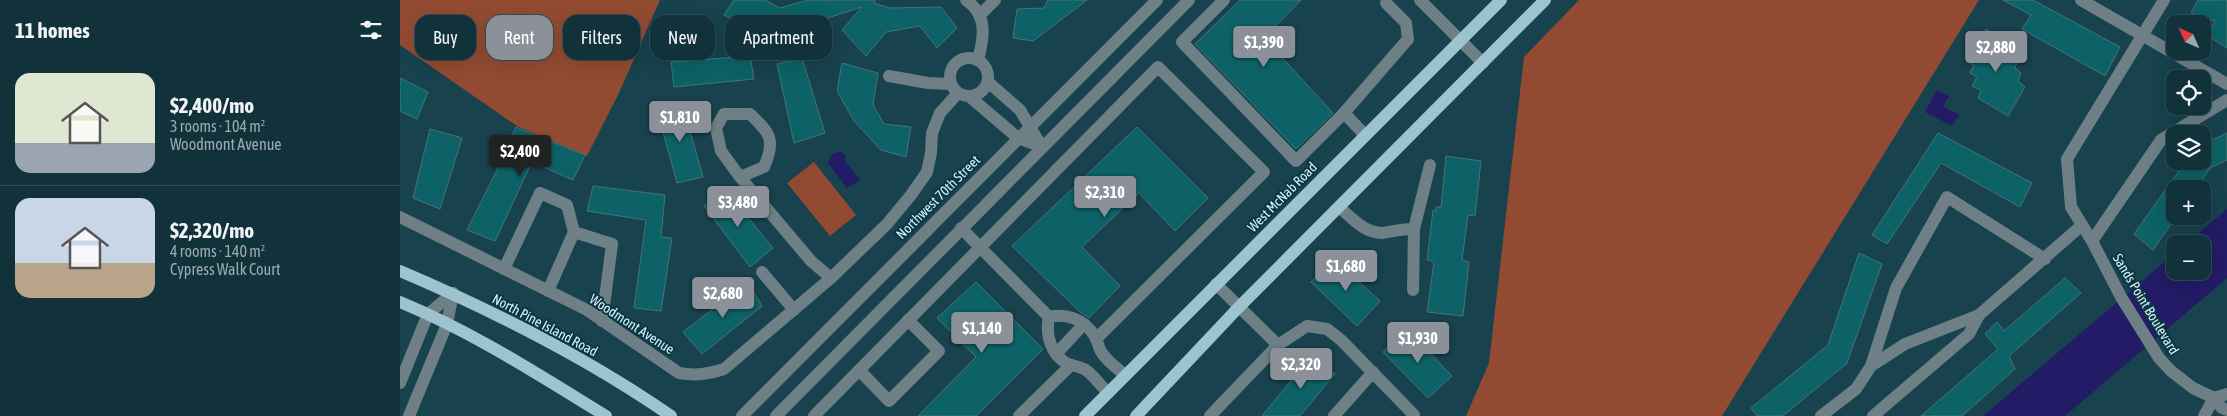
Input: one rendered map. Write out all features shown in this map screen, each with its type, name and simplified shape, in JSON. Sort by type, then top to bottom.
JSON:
[{"type":"main road","name":"West McNab Road","points":[[1085,416],[1501,0]]},
{"type":"main road","points":[[1136,416],[1240,307],[1545,0]]},
{"type":"main road","name":"North Pine Island Road","points":[[400,271],[452,293],[540,337],[671,416]]},
{"type":"main road","points":[[400,302],[428,314],[502,352],[606,416]]},
{"type":"street","points":[[966,0],[980,15],[984,30],[978,60]]},
{"type":"street","points":[[980,15],[995,0]]},
{"type":"street","name":"Northwest 70th Street","points":[[742,416],[1157,0]]},
{"type":"street","points":[[776,416],[1189,0]]},
{"type":"street","points":[[1224,0],[1182,42],[1296,161],[1344,112],[1408,39],[1406,23],[1386,3]]},
{"type":"street","points":[[1420,0],[1484,63]]},
{"type":"street","points":[[2081,0],[2227,84]]},
{"type":"street","points":[[2144,36],[2164,0]]},
{"type":"street","points":[[1128,28],[1144,45]]},
{"type":"street","name":"Sands Point Boulevard","points":[[2144,36],[2067,159],[2070,208],[2092,241],[2121,297],[2160,358],[2171,371],[2193,388],[2214,398],[2222,408],[2227,410]]},
{"type":"street","points":[[889,76],[960,91],[982,92],[988,82],[987,70],[978,60],[965,58],[959,61],[951,71],[960,91],[1018,138],[1042,147]]},
{"type":"street","points":[[814,416],[1158,67],[1264,172],[1096,340]]},
{"type":"street","points":[[988,82],[1020,110],[1042,147]]},
{"type":"street","name":"Woodmont Avenue","points":[[400,217],[587,310],[679,373],[693,376],[724,369],[831,278],[887,224],[927,172],[932,134],[940,113],[960,91]]},
{"type":"street","points":[[2092,241],[2160,140],[2227,100]]},
{"type":"street","points":[[1344,112],[1364,135]]},
{"type":"street","points":[[740,177],[764,167],[771,152],[767,131],[750,114],[724,114],[716,128],[720,150],[740,177],[811,261],[831,278]]},
{"type":"street","points":[[1413,290],[1414,230],[1430,165]]},
{"type":"street","points":[[504,269],[540,193],[567,205],[574,232],[548,291]]},
{"type":"street","points":[[1821,416],[1856,389],[1870,366],[1896,288],[1947,197],[2045,259]]},
{"type":"street","points":[[1340,207],[1363,228],[1371,232],[1382,233],[1414,230]]},
{"type":"street","points":[[1870,366],[1905,344],[1979,314],[2081,226]]},
{"type":"street","points":[[961,228],[1049,317]]},
{"type":"street","points":[[574,232],[612,244],[602,321]]},
{"type":"street","points":[[762,272],[794,310]]},
{"type":"street","points":[[1216,284],[1278,345]]},
{"type":"street","points":[[400,383],[428,314],[452,293]]},
{"type":"street","points":[[409,416],[448,324],[452,293]]},
{"type":"street","points":[[861,296],[877,313]]},
{"type":"street","points":[[1873,416],[1969,334],[1979,314]]},
{"type":"street","points":[[1049,317],[1073,317],[1084,324],[1096,340],[1102,354],[1125,375]]},
{"type":"street","points":[[1049,317],[1046,329],[1049,341],[1056,354],[1070,365],[1086,370],[1108,393]]},
{"type":"street","points":[[859,370],[889,401],[939,351],[908,320]]},
{"type":"street","points":[[1056,354],[1084,324]]},
{"type":"street","points":[[1210,416],[1278,345],[1308,326],[1327,329],[1373,372],[1414,415]]},
{"type":"street","points":[[796,362],[814,378]]},
{"type":"street","points":[[1019,416],[1070,365]]},
{"type":"street","points":[[1334,416],[1373,372]]},
{"type":"street","points":[[2204,416],[2214,398],[2227,394]]},
{"type":"shaded area","points":[[400,0],[660,0],[653,15],[650,15],[650,23],[640,45],[640,15],[563,15],[563,60],[633,60],[587,156],[517,126],[422,60],[476,60],[476,15],[415,15],[415,55],[400,45]]},
{"type":"shaded area","points":[[1579,0],[1979,0],[1722,416],[1466,416],[1489,363],[1524,57]]},
{"type":"shaded area","points":[[1937,90],[1949,96],[1943,106],[1959,115],[1952,126],[1925,112]]},
{"type":"shaded area","points":[[841,151],[846,156],[845,161],[860,180],[847,188],[828,163],[831,155]]},
{"type":"shaded area","points":[[814,162],[856,215],[830,236],[787,183]]},
{"type":"shaded area","points":[[2227,209],[2227,278],[2065,416],[1983,416],[2166,261],[2166,280],[2211,280],[2211,235],[2197,235],[2208,225],[2211,225],[2211,223]]},
{"type":"building","points":[[734,0],[765,0],[780,8],[808,0],[875,0],[874,3],[890,8],[941,7],[957,28],[937,48],[920,26],[886,32],[866,56],[842,30],[862,7],[832,17],[832,15],[724,15]]},
{"type":"building","points":[[1048,0],[1087,0],[1033,41],[1013,38],[1017,9],[1044,8]]},
{"type":"building","points":[[1240,0],[1301,0],[1264,38],[1333,113],[1296,149],[1195,44]]},
{"type":"building","points":[[2003,0],[2033,0],[2120,47],[2105,76],[2022,29],[2031,15]]},
{"type":"building","points":[[2198,0],[2227,0],[2227,48],[2211,38],[2211,30],[2215,21],[2211,20],[2211,15],[2191,13]]},
{"type":"building","points":[[1986,29],[2014,47],[2011,56],[2018,60],[2015,68],[2021,73],[2018,81],[2025,87],[2008,116],[1978,98],[1981,90],[1972,86],[1977,77],[1970,73],[1974,65],[1966,62]]},
{"type":"building","points":[[715,59],[751,60],[754,79],[674,87],[671,62]]},
{"type":"building","points":[[803,60],[825,133],[794,143],[777,64]]},
{"type":"building","points":[[842,63],[878,73],[873,105],[884,124],[911,127],[906,157],[881,150],[854,121],[837,91]]},
{"type":"building","points":[[400,78],[428,92],[417,119],[400,111]]},
{"type":"building","points":[[682,103],[703,177],[677,183],[657,110]]},
{"type":"building","points":[[516,127],[585,155],[573,180],[532,162],[495,241],[467,230],[506,152],[504,151]]},
{"type":"building","points":[[1137,127],[1208,198],[1175,231],[1139,193],[1082,247],[1120,286],[1089,318],[1080,312],[1012,246]]},
{"type":"building","points":[[430,129],[462,138],[440,209],[413,198]]},
{"type":"building","points":[[1938,133],[2032,183],[2020,207],[1941,163],[1887,244],[1872,235]]},
{"type":"building","points":[[2227,133],[2227,160],[2211,168],[2211,141]]},
{"type":"building","points":[[1446,156],[1481,161],[1475,216],[1468,215],[1462,260],[1469,262],[1463,316],[1427,312],[1434,262],[1427,260],[1433,210],[1436,211],[1436,207],[1441,207]]},
{"type":"building","points":[[2180,170],[2209,170],[2202,180],[2172,180]]},
{"type":"building","points":[[593,186],[665,195],[661,237],[672,238],[661,311],[634,308],[646,220],[587,211]]},
{"type":"building","points":[[724,188],[773,248],[750,267],[704,206]]},
{"type":"building","points":[[2166,189],[2166,225],[2170,225],[2153,250],[2134,234]]},
{"type":"building","points":[[1859,253],[1882,264],[1847,363],[1783,416],[1757,416],[1751,408],[1828,345]]},
{"type":"building","points":[[1334,259],[1380,301],[1357,326],[1311,282]]},
{"type":"building","points":[[2065,278],[2081,293],[2009,356],[2015,369],[1962,416],[1921,416],[1998,349],[1985,334],[1997,322],[2004,331]]},
{"type":"building","points":[[748,282],[762,306],[702,354],[683,332]]},
{"type":"building","points":[[976,282],[1043,349],[976,416],[918,416],[976,357],[937,318]]},
{"type":"building","points":[[1408,330],[1452,376],[1428,398],[1383,352]]},
{"type":"building","points":[[1312,355],[1335,374],[1300,416],[1262,416]]}]
